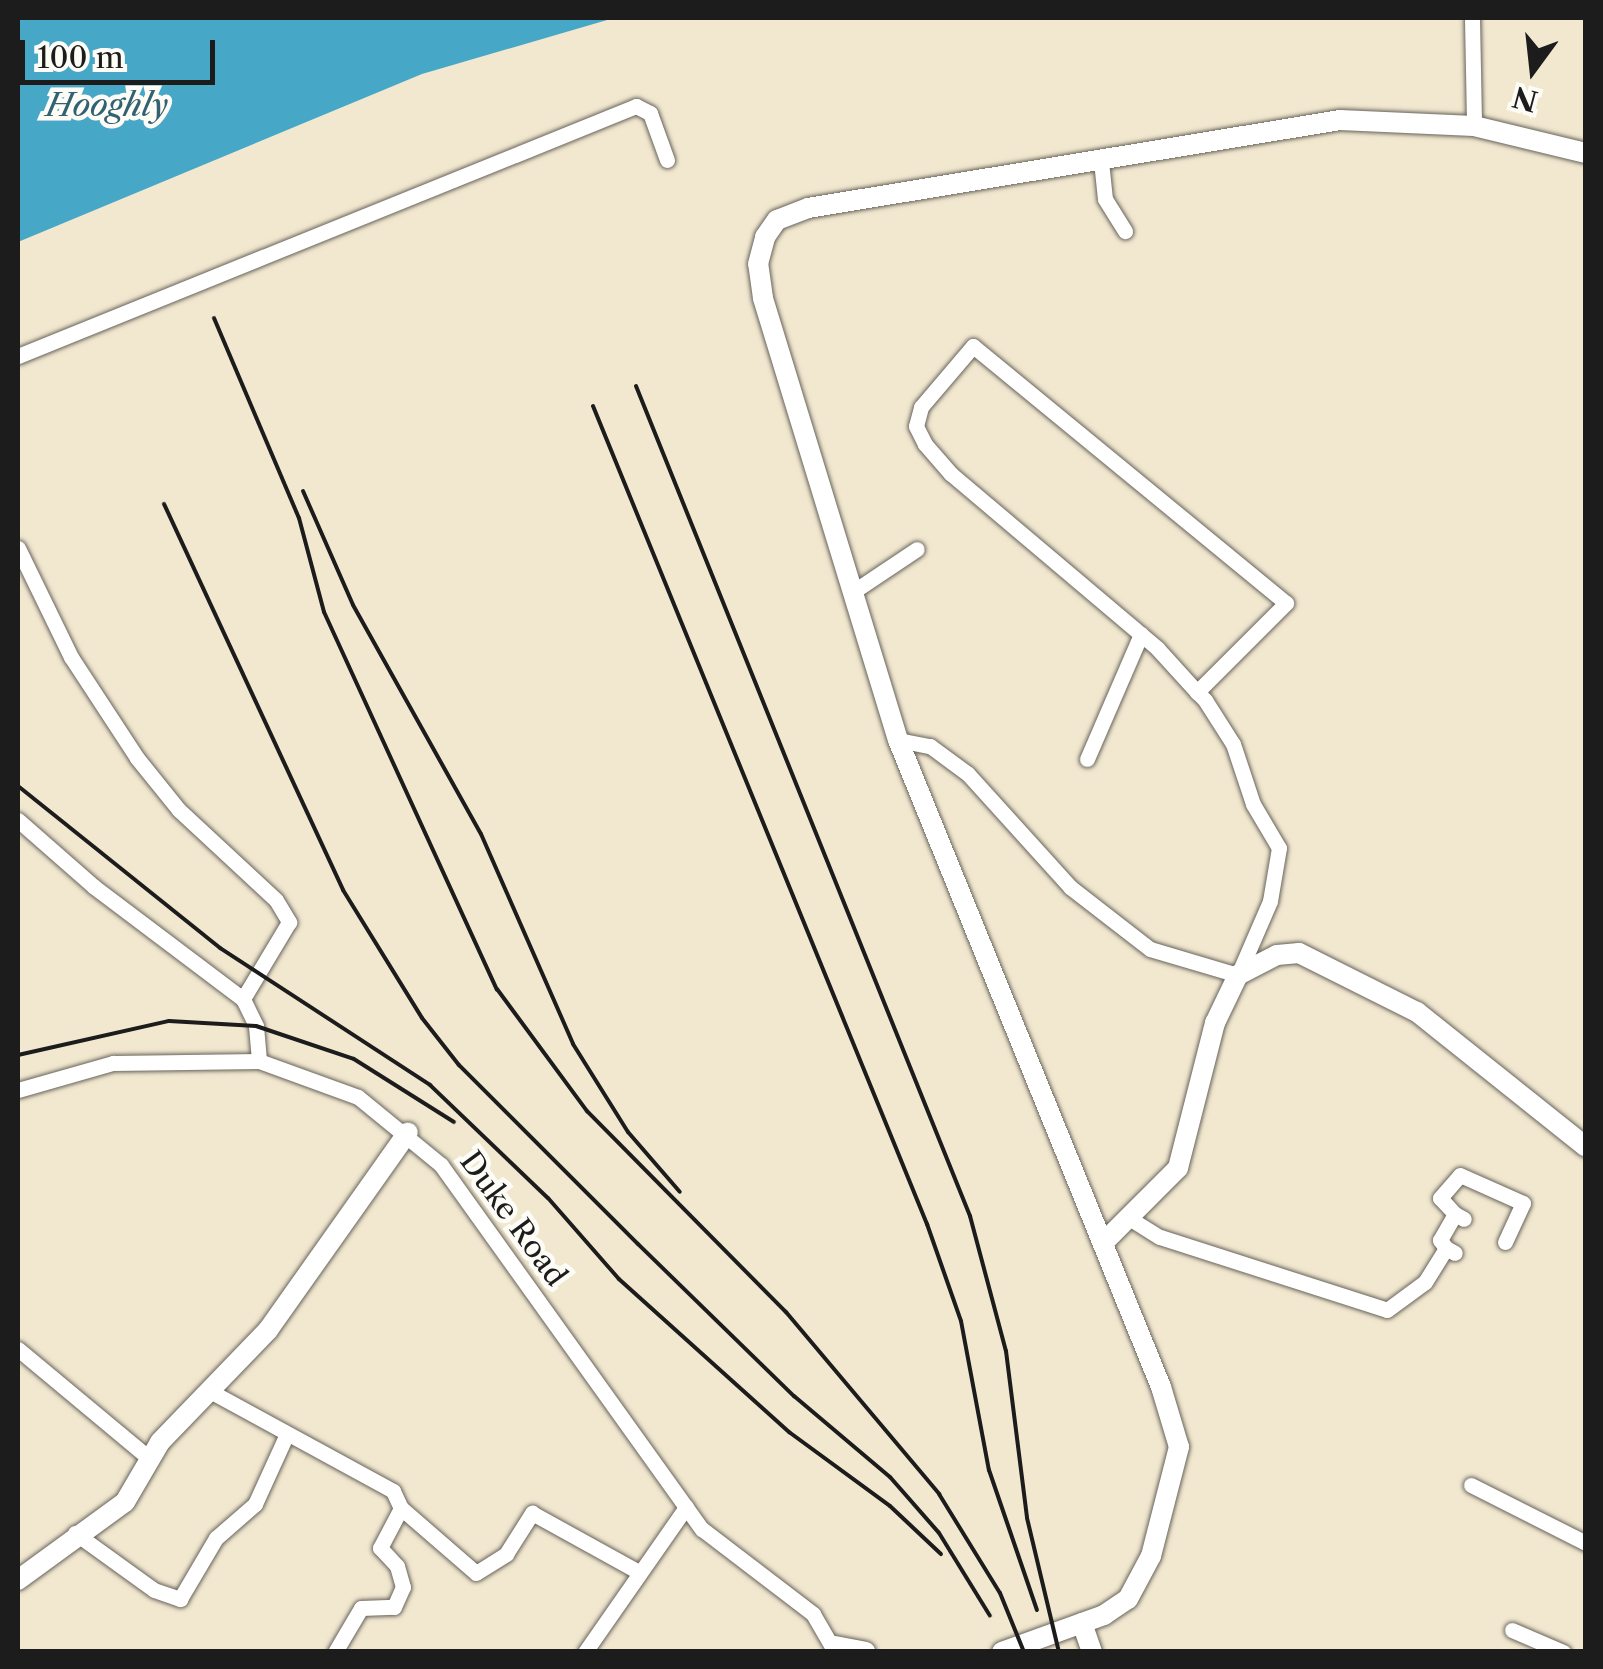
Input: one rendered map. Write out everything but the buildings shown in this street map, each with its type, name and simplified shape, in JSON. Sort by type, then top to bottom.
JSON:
[{"type":"street","points":[[1472,18],[1474,126]]},
{"type":"street","points":[[18,356],[636,106],[650,113],[667,160]]},
{"type":"street","points":[[1002,1652],[1076,1625],[1128,1599],[1152,1556],[1179,1447],[1102,1243],[898,740],[764,298],[758,264],[764,237],[777,220],[808,208],[1340,120],[1474,126],[1586,153]]},
{"type":"street","points":[[1102,161],[1105,199],[1126,231]]},
{"type":"street","points":[[1102,1243],[1178,1168],[1192,1135],[1199,1074],[1270,901],[1278,848],[1253,804],[1233,744],[1198,692],[1141,634],[950,474],[924,444],[916,426],[921,407],[972,346],[1286,603],[1198,692]]},
{"type":"street","points":[[18,548],[71,657],[137,758],[179,810],[276,900],[289,922],[244,999]]},
{"type":"street","points":[[851,593],[916,549]]},
{"type":"street","points":[[1087,759],[1141,634]]},
{"type":"street","points":[[898,740],[930,746],[968,774],[1070,887],[1150,949],[1238,975]]},
{"type":"street","points":[[18,820],[93,886],[244,999],[256,1026],[259,1061]]},
{"type":"street","points":[[1238,975],[1256,961],[1299,953],[1360,988],[1394,998],[1586,1146]]},
{"type":"street","name":"Duke Road","points":[[18,1090],[113,1063],[259,1061],[358,1098],[408,1132],[441,1165],[702,1529],[813,1614],[835,1649]]},
{"type":"street","points":[[18,1580],[75,1533],[125,1502],[149,1458],[208,1390],[268,1330],[408,1132]]},
{"type":"street","points":[[1129,1218],[1160,1237],[1387,1310],[1425,1282],[1450,1250],[1440,1240],[1460,1217],[1440,1198],[1460,1175],[1522,1204],[1505,1242]]},
{"type":"street","points":[[18,1349],[149,1458]]},
{"type":"street","points":[[208,1390],[393,1492],[401,1508],[476,1573],[506,1554],[532,1513],[639,1572]]},
{"type":"street","points":[[75,1533],[154,1590],[180,1599],[216,1538],[256,1504],[286,1436]]},
{"type":"street","points":[[1471,1484],[1586,1544]]},
{"type":"street","points":[[584,1652],[686,1507]]},
{"type":"street","points":[[336,1652],[361,1608],[394,1606],[402,1588],[397,1566],[380,1548],[401,1508]]},
{"type":"street","points":[[1076,1625],[1092,1652]]},
{"type":"street","points":[[1512,1630],[1564,1652]]},
{"type":"street","points":[[835,1649],[865,1652]]},
{"type":"water","name":"Hooghly","points":[[18,18],[614,18],[422,74],[18,242]]},
{"type":"railway","points":[[214,318],[299,518],[324,612],[497,989],[587,1111],[786,1312],[939,1494],[1000,1593],[1024,1652]]},
{"type":"railway","points":[[636,386],[970,1216],[1006,1351],[1027,1518],[1059,1652]]},
{"type":"railway","points":[[593,406],[927,1224],[961,1321],[989,1470],[1037,1610]]},
{"type":"railway","points":[[303,491],[353,605],[481,834],[573,1044],[628,1132],[680,1192]]},
{"type":"railway","points":[[164,504],[343,890],[422,1018],[459,1065],[638,1244],[794,1396],[890,1477],[939,1533],[990,1616]]},
{"type":"railway","points":[[18,786],[220,948],[430,1085],[548,1198],[619,1279],[789,1432],[890,1506],[941,1554]]},
{"type":"railway","points":[[18,1055],[169,1021],[256,1026],[354,1059],[454,1122]]}]
